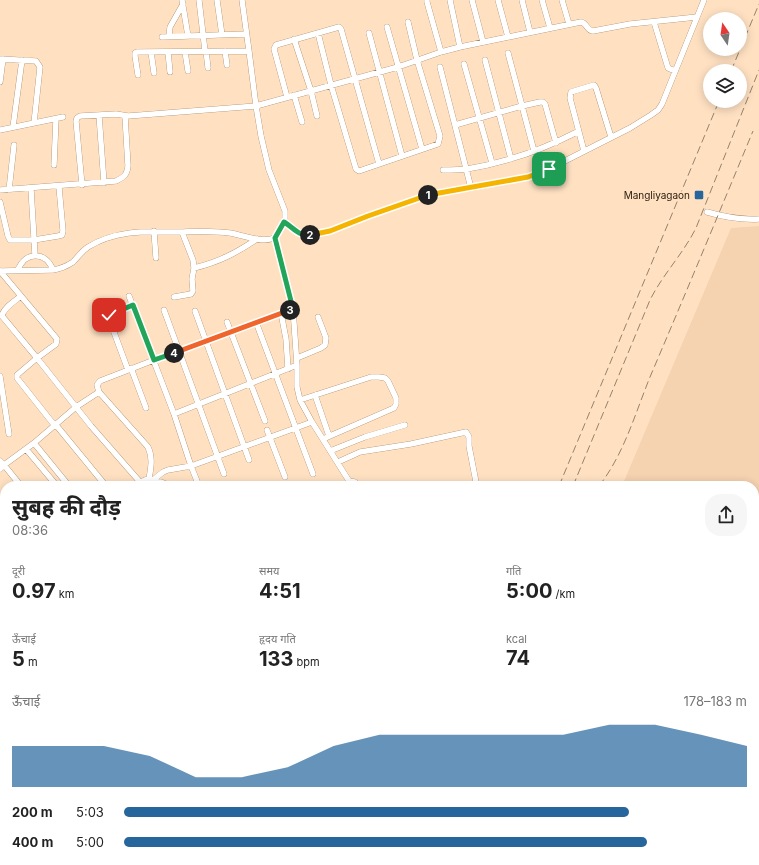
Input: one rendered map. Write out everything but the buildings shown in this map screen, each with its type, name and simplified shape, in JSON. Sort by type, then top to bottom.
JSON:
[{"type":"street","points":[[199,0],[208,68]]},
{"type":"street","points":[[217,0],[222,35]]},
{"type":"street","points":[[242,0],[256,106],[270,170],[284,208],[285,215],[284,222],[275,238],[293,309],[297,358],[297,387],[300,400],[312,422],[349,481]]},
{"type":"street","points":[[428,0],[426,2],[441,52]]},
{"type":"street","points":[[450,0],[460,47]]},
{"type":"street","points":[[472,0],[483,42]]},
{"type":"street","points":[[498,0],[508,37]]},
{"type":"street","points":[[522,0],[530,32]]},
{"type":"street","points":[[542,0],[550,28]]},
{"type":"street","points":[[562,0],[569,24]]},
{"type":"street","points":[[284,222],[301,234],[313,235],[330,231],[433,193],[471,188],[528,177],[549,169],[584,152],[658,110],[704,0]]},
{"type":"street","points":[[183,2],[188,36]]},
{"type":"street","points":[[169,36],[170,27],[183,2]]},
{"type":"street","points":[[82,185],[76,121],[80,116],[116,114],[129,116],[256,106],[398,67],[460,47],[569,24],[583,22],[589,30],[593,31],[697,17]]},
{"type":"street","points":[[318,32],[331,85],[356,169],[359,171],[438,144],[440,136],[417,60],[408,22]]},
{"type":"street","points":[[654,22],[668,68],[675,71]]},
{"type":"street","points":[[287,97],[274,49],[276,45],[339,27],[341,29],[356,78],[379,164]]},
{"type":"street","points":[[386,27],[422,149]]},
{"type":"street","points":[[369,33],[378,72],[402,156]]},
{"type":"street","points":[[162,36],[246,34]]},
{"type":"street","points":[[294,39],[311,91],[317,116]]},
{"type":"street","points":[[225,51],[227,65]]},
{"type":"street","points":[[138,75],[135,53],[249,51]]},
{"type":"street","points":[[151,52],[154,73]]},
{"type":"street","points":[[168,52],[170,72]]},
{"type":"street","points":[[185,52],[188,71]]},
{"type":"street","points":[[508,53],[534,151]]},
{"type":"street","points":[[0,82],[2,59],[36,61],[40,67],[34,123]]},
{"type":"street","points":[[13,127],[22,60]]},
{"type":"street","points":[[485,60],[511,159]]},
{"type":"street","points":[[464,64],[478,119],[492,163]]},
{"type":"street","points":[[440,67],[471,188]]},
{"type":"street","points":[[584,152],[578,132],[570,94],[571,92],[594,85],[611,137]]},
{"type":"street","points":[[294,95],[302,122]]},
{"type":"street","points":[[455,125],[522,106],[543,102],[545,104],[556,143]]},
{"type":"street","points":[[99,115],[104,183]]},
{"type":"street","points":[[0,190],[104,183],[123,178],[127,174],[128,166],[129,116]]},
{"type":"street","points":[[0,130],[63,117]]},
{"type":"street","points":[[54,165],[56,119]]},
{"type":"street","points":[[442,170],[466,169],[511,159],[556,143],[578,132]]},
{"type":"street","points":[[9,190],[14,146]]},
{"type":"street","points":[[0,202],[9,238],[12,240],[34,240],[58,236],[63,232],[59,187]]},
{"type":"street","points":[[31,189],[35,256]]},
{"type":"street","points":[[707,212],[739,219],[759,219]]},
{"type":"street","points":[[0,271],[54,270],[73,262],[86,248],[113,236],[124,233],[154,231],[209,232],[229,233],[268,240],[275,238]]},
{"type":"street","points":[[154,231],[156,258]]},
{"type":"street","points":[[174,297],[192,293],[192,274],[194,268],[182,232]]},
{"type":"street","points":[[194,268],[210,264],[233,254],[257,239]]},
{"type":"street","points":[[18,270],[24,260],[35,256],[42,256],[47,259],[54,270]]},
{"type":"street","points":[[0,271],[57,338],[56,344],[17,375],[17,378],[102,481]]},
{"type":"street","points":[[21,296],[5,309],[2,316],[136,481]]},
{"type":"street","points":[[130,296],[197,481]]},
{"type":"street","points":[[133,305],[108,316],[146,408]]},
{"type":"street","points":[[2,467],[34,443],[76,407],[95,394],[100,381],[293,309]]},
{"type":"street","points":[[164,310],[224,474]]},
{"type":"street","points":[[195,311],[249,460]]},
{"type":"street","points":[[281,313],[286,339],[288,369]]},
{"type":"street","points":[[297,358],[325,345],[326,338],[318,316]]},
{"type":"street","points":[[227,322],[265,421]]},
{"type":"street","points":[[256,322],[313,474]]},
{"type":"street","points":[[174,414],[297,365]]},
{"type":"street","points":[[0,376],[9,434]]},
{"type":"street","points":[[300,400],[371,377],[385,378],[388,381],[396,398],[394,408],[323,439]]},
{"type":"street","points":[[98,389],[148,447],[151,453],[155,479],[312,422]]},
{"type":"street","points":[[315,395],[329,436]]},
{"type":"street","points":[[0,424],[7,423]]},
{"type":"street","points":[[330,451],[366,437],[405,425]]},
{"type":"street","points":[[267,430],[285,477]]},
{"type":"street","points":[[338,462],[360,452],[411,444],[466,432],[469,437],[469,446],[476,481]]},
{"type":"street","points":[[34,443],[65,481]]},
{"type":"street","points":[[26,448],[53,481]]},
{"type":"street","points":[[0,460],[2,467],[16,481]]},
{"type":"shaded area","points":[[759,226],[759,481],[624,481],[731,228]]},
{"type":"railway","points":[[734,64],[759,4]]},
{"type":"railway","points":[[575,481],[650,300],[696,228],[759,70]]},
{"type":"railway","points":[[561,481],[716,108]]},
{"type":"railway","points":[[603,481],[622,447],[753,131]]},
{"type":"place","name":"Mangliyagaon","points":[[699,195]]},
{"type":"route","points":[[109,315],[133,305],[154,360],[293,309],[275,238],[284,222],[301,234],[313,235],[330,231],[433,193],[471,188],[528,177],[549,169]]}]
